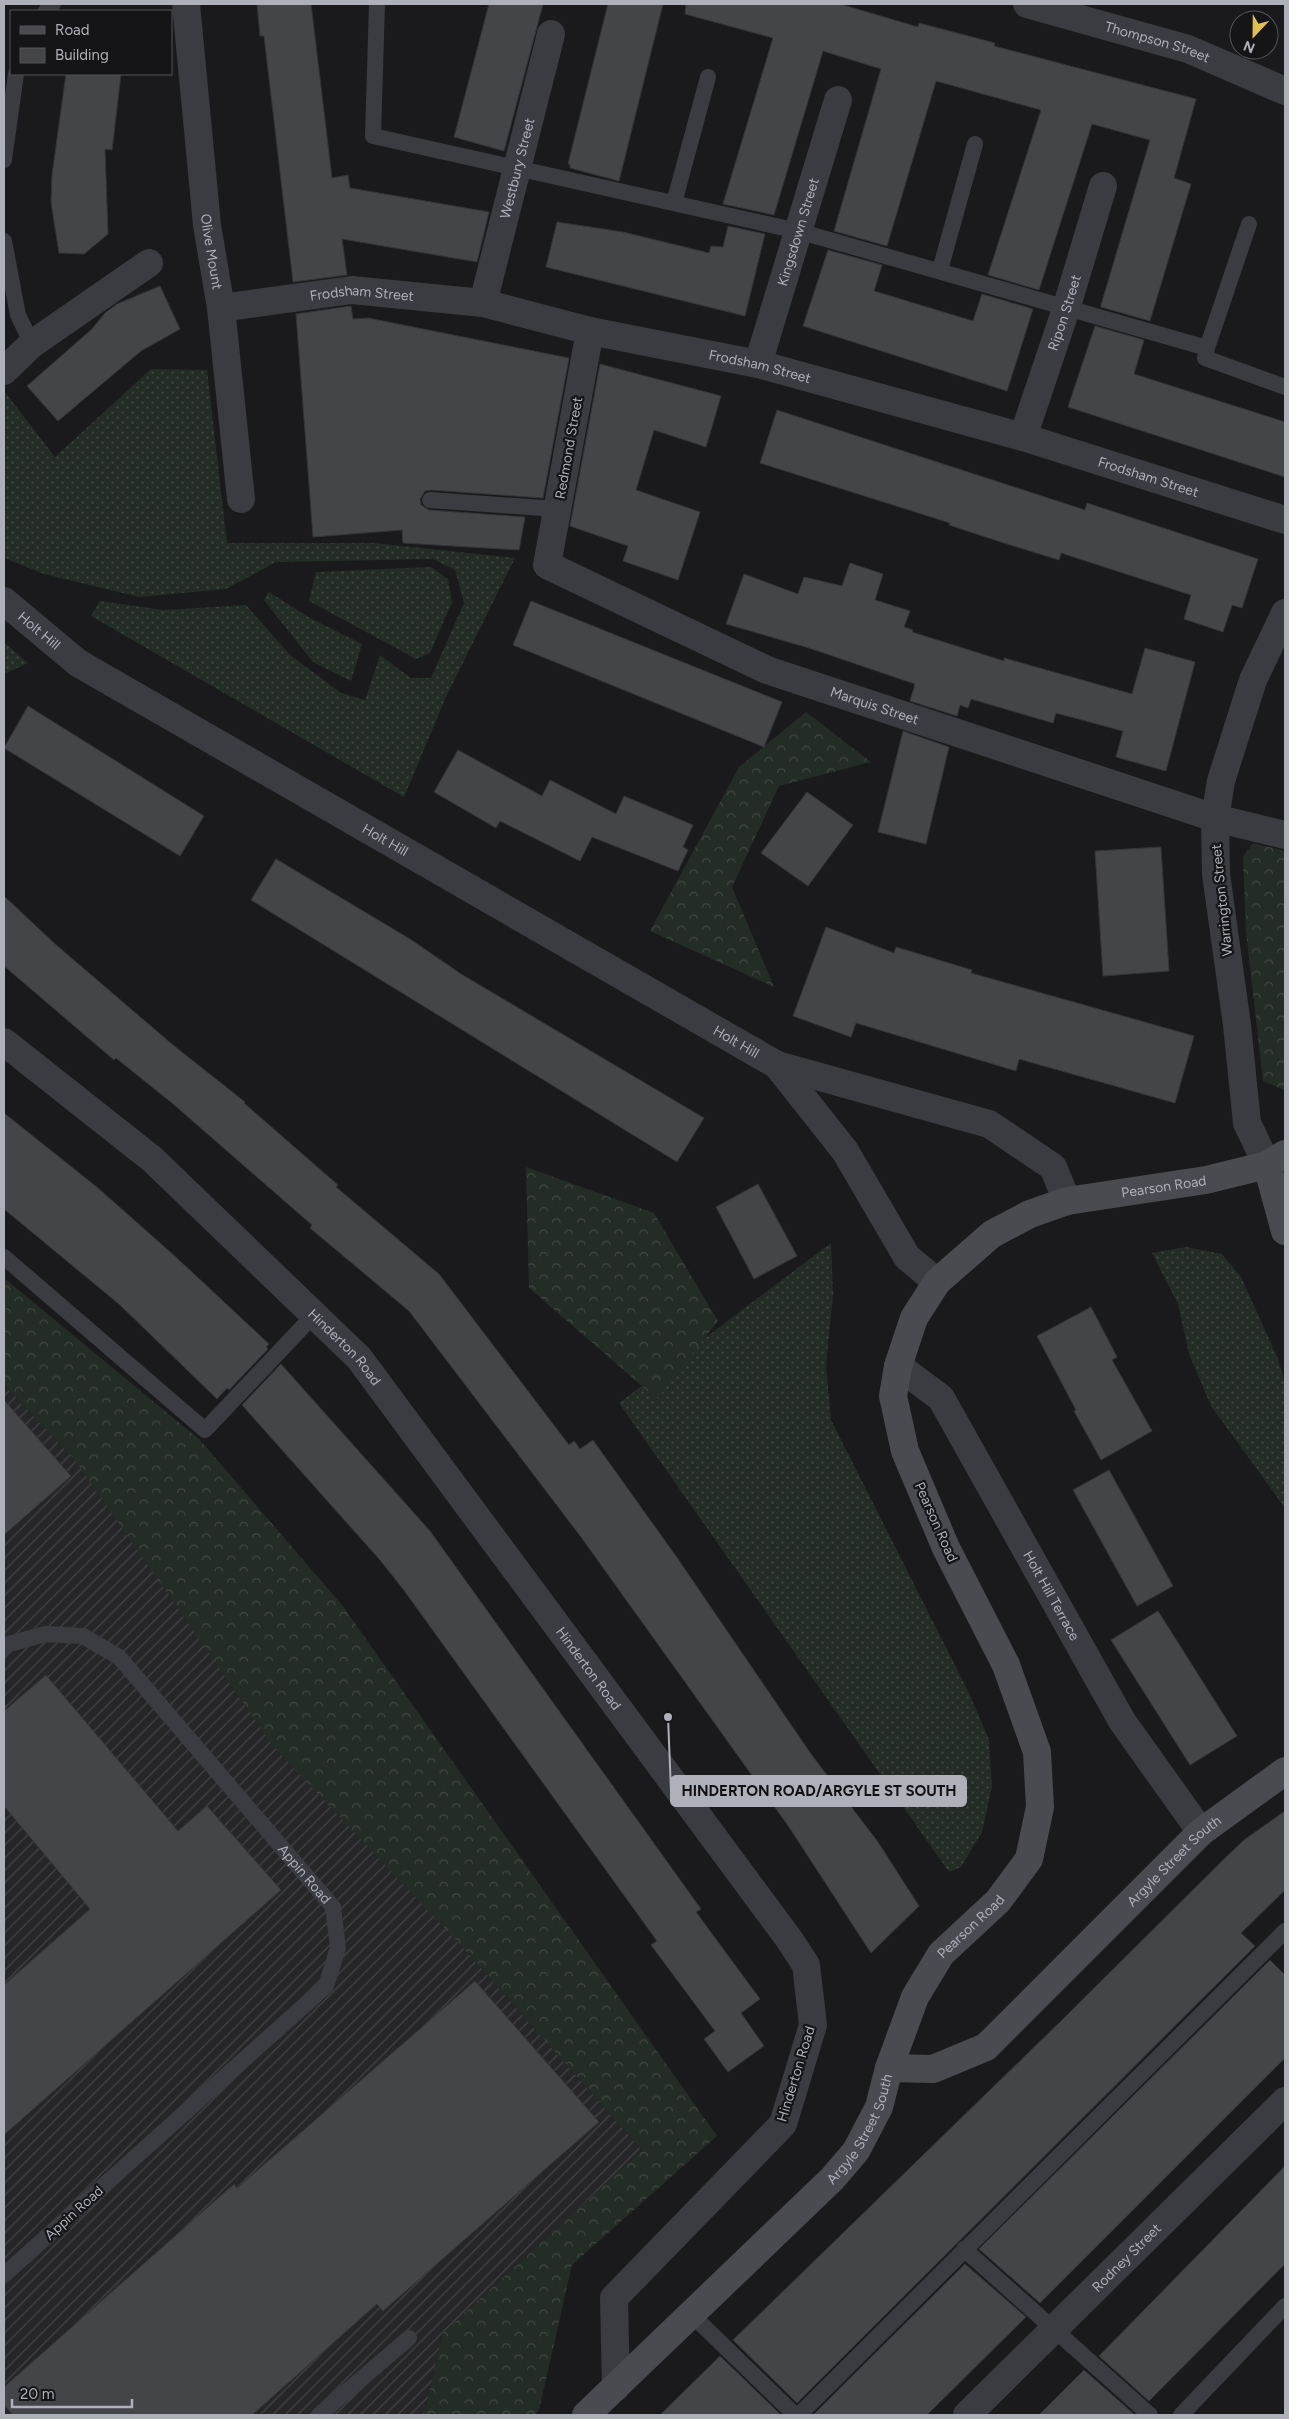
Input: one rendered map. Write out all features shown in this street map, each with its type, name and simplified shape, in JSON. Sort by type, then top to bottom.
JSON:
[{"type":"main road","name":"Pearson Road","points":[[889,2068],[915,1997],[940,1954],[998,1901],[1029,1859],[1040,1807],[1037,1752],[1006,1664],[946,1548],[905,1451],[892,1396],[898,1366],[914,1318],[937,1282],[992,1234],[1030,1214],[1067,1201],[1206,1180],[1276,1159]]},
{"type":"main road","points":[[1276,1159],[1285,1231]]},
{"type":"main road","name":"Argyle Street South","points":[[586,2415],[832,2179],[856,2151],[879,2107],[889,2068],[933,2069],[986,2047],[1201,1832],[1285,1771]]},
{"type":"street","name":"Olive Mount","points":[[186,4],[207,225],[221,308],[241,498]]},
{"type":"street","name":"Thompson Street","points":[[1027,4],[1188,49],[1285,89]]},
{"type":"street","name":"Westbury Street","points":[[483,303],[552,34]]},
{"type":"street","name":"Kingsdown Street","points":[[758,364],[838,100]]},
{"type":"street","name":"Ripon Street","points":[[1023,437],[1066,309],[1103,186]]},
{"type":"street","points":[[4,371],[32,344],[149,263]]},
{"type":"street","name":"Frodsham Street","points":[[221,308],[352,290],[483,303],[590,331],[758,364],[1023,437],[1285,520]]},
{"type":"street","name":"Redmond Street","points":[[547,565],[590,331]]},
{"type":"street","name":"Marquis Street","points":[[547,565],[767,670],[1215,818],[1285,834]]},
{"type":"street","name":"Holt Hill","points":[[4,601],[78,663],[777,1065],[989,1124],[1053,1167],[1067,1201]]},
{"type":"street","name":"Warrington Street","points":[[1276,1159],[1247,1123],[1237,1025],[1216,874],[1215,818],[1221,781],[1253,680],[1285,613]]},
{"type":"street","name":"Hinderton Road","points":[[4,1042],[152,1159],[313,1316],[359,1358],[783,1931],[806,1966],[813,2025],[783,2124],[614,2298],[616,2387]]},
{"type":"street","name":"Holt Hill","points":[[777,1065],[845,1151],[907,1257],[937,1282]]},
{"type":"street","name":"Holt Hill Terrace","points":[[898,1366],[941,1398],[1122,1722],[1201,1832]]},
{"type":"street","name":"Rodney Street","points":[[967,2415],[1285,2101]]},
{"type":"lane","points":[[377,4],[373,136],[517,170],[798,231],[940,270],[1066,309],[1207,348]]},
{"type":"lane","points":[[4,160],[16,75]]},
{"type":"lane","points":[[674,203],[708,77]]},
{"type":"lane","points":[[940,270],[975,144]]},
{"type":"lane","points":[[1249,224],[1205,358],[1285,387]]},
{"type":"lane","points":[[4,241],[18,315],[32,344]]},
{"type":"lane","points":[[430,500],[557,509]]},
{"type":"lane","points":[[4,1257],[204,1430],[313,1316]]},
{"type":"lane","name":"Appin Road","points":[[4,1648],[9,1644],[46,1634],[82,1636],[120,1657],[333,1907],[338,1948],[326,1986],[4,2275]]},
{"type":"lane","points":[[691,2314],[797,2415],[1285,1931]]},
{"type":"lane","points":[[964,2249],[1150,2415]]},
{"type":"lane","points":[[1181,2415],[1285,2306]]},
{"type":"lane","points":[[320,2415],[409,2338]]},
{"type":"shaded area","points":[[4,1385],[75,1460],[466,1951],[642,2150],[443,2333],[424,2415],[4,2415]]},
{"type":"green space","points":[[151,369],[207,370],[227,543],[374,543],[515,558],[446,697],[404,797],[91,616],[100,601],[163,610],[246,605],[290,655],[341,693],[365,700],[380,655],[411,678],[431,678],[464,603],[455,570],[433,559],[276,562],[226,589],[139,597],[44,574],[4,558],[4,391],[55,457]]},
{"type":"green space","points":[[431,567],[448,579],[452,602],[430,653],[416,659],[309,601],[316,572]]},
{"type":"green space","points":[[269,592],[310,618],[362,644],[351,681],[313,662],[264,600]]},
{"type":"green space","points":[[4,642],[28,663],[4,674]]},
{"type":"green space","points":[[806,712],[871,762],[779,786],[732,887],[774,987],[650,931],[739,767]]},
{"type":"green space","points":[[1253,843],[1285,851],[1285,1090],[1263,1081],[1246,932],[1243,857]]},
{"type":"green space","points":[[526,1167],[654,1213],[718,1321],[657,1399],[529,1288]]},
{"type":"green space","points":[[831,1243],[833,1295],[826,1365],[831,1420],[969,1693],[989,1740],[992,1787],[982,1832],[961,1867],[949,1872],[619,1403]]},
{"type":"green space","points":[[1186,1247],[1222,1254],[1241,1277],[1278,1359],[1285,1383],[1285,1508],[1211,1406],[1189,1354],[1178,1304],[1152,1253]]},
{"type":"green space","points":[[4,1278],[200,1440],[342,1605],[717,2136],[572,2265],[539,2410],[534,2415],[424,2415],[443,2333],[642,2150],[466,1951],[273,1746],[75,1460],[4,1385]]},
{"type":"building","points":[[257,4],[311,4],[332,178],[348,175],[350,188],[489,212],[477,262],[342,239],[347,275],[293,282],[264,36],[260,36]]},
{"type":"building","points":[[489,4],[543,4],[504,151],[454,137]]},
{"type":"building","points":[[608,4],[663,4],[619,181],[570,168],[570,164],[568,164]]},
{"type":"building","points":[[686,4],[840,4],[918,27],[919,23],[995,43],[994,46],[1196,99],[1174,178],[1191,184],[1150,321],[1101,307],[1101,305],[1150,140],[1092,124],[1039,290],[988,275],[1041,110],[936,81],[887,246],[834,231],[881,69],[823,51],[774,215],[723,204],[773,38],[685,14]]},
{"type":"building","points":[[66,75],[121,75],[112,150],[105,149],[108,234],[84,254],[59,253],[51,202],[52,175]]},
{"type":"building","points":[[557,222],[623,232],[709,253],[711,246],[723,247],[728,226],[765,234],[745,316],[546,267]]},
{"type":"building","points":[[828,250],[882,265],[874,291],[973,321],[982,294],[1033,309],[1007,391],[803,326]]},
{"type":"building","points":[[160,286],[180,329],[141,351],[58,421],[27,386],[92,329],[105,313],[117,304]]},
{"type":"building","points":[[351,306],[353,319],[368,318],[569,358],[543,498],[431,490],[425,491],[420,499],[421,505],[429,510],[525,517],[519,550],[403,543],[402,530],[313,537],[296,314]]},
{"type":"building","points":[[1095,326],[1144,340],[1134,374],[1285,422],[1285,477],[1068,407]]},
{"type":"building","points":[[600,364],[721,396],[706,447],[654,430],[636,490],[700,512],[678,580],[623,561],[628,546],[570,526]]},
{"type":"building","points":[[777,410],[1085,510],[1087,503],[1258,559],[1242,608],[1232,605],[1223,632],[1184,619],[1191,595],[1061,553],[1059,560],[949,525],[950,523],[760,463]]},
{"type":"building","points":[[850,563],[883,574],[875,600],[910,611],[904,627],[913,630],[912,632],[1004,661],[1004,658],[1132,694],[1145,648],[1195,662],[1166,771],[1116,757],[1123,731],[1056,713],[1053,723],[971,699],[968,708],[960,705],[957,716],[910,701],[915,684],[809,648],[726,624],[744,574],[798,594],[804,577],[842,586]]},
{"type":"building","points":[[531,601],[782,702],[764,747],[513,645]]},
{"type":"building","points":[[28,706],[204,816],[180,856],[4,748]]},
{"type":"building","points":[[903,731],[949,747],[926,844],[878,832]]},
{"type":"building","points":[[458,750],[542,796],[550,780],[616,814],[624,796],[693,825],[683,847],[688,850],[678,871],[592,837],[580,861],[500,821],[496,828],[434,792]]},
{"type":"building","points":[[807,792],[853,825],[808,886],[761,853]]},
{"type":"building","points":[[1161,847],[1169,971],[1103,976],[1095,851]]},
{"type":"building","points":[[276,859],[410,939],[461,974],[704,1118],[677,1162],[251,900]]},
{"type":"building","points":[[4,896],[54,943],[173,1045],[245,1102],[338,1185],[336,1187],[439,1274],[569,1445],[574,1441],[580,1449],[593,1440],[678,1559],[811,1754],[878,1842],[919,1906],[871,1953],[789,1827],[581,1537],[409,1311],[310,1228],[312,1225],[172,1103],[116,1058],[114,1060],[4,966]]},
{"type":"building","points":[[826,927],[894,953],[896,947],[972,970],[971,973],[1194,1036],[1175,1103],[1019,1059],[1016,1071],[856,1023],[851,1037],[793,1016]]},
{"type":"building","points":[[4,1113],[98,1188],[269,1344],[266,1347],[268,1349],[229,1390],[227,1388],[217,1399],[120,1305],[4,1209]]},
{"type":"building","points":[[758,1184],[797,1256],[754,1279],[716,1207]]},
{"type":"building","points":[[1091,1307],[1117,1357],[1112,1360],[1152,1431],[1101,1460],[1074,1411],[1076,1410],[1037,1336]]},
{"type":"building","points":[[281,1364],[430,1531],[701,1909],[696,1912],[760,1999],[741,2013],[764,2046],[728,2072],[704,2039],[715,2031],[651,1945],[657,1941],[403,1589],[380,1560],[242,1405]]},
{"type":"building","points":[[4,1400],[71,1476],[4,1535]]},
{"type":"building","points":[[1109,1470],[1173,1586],[1137,1606],[1073,1490]]},
{"type":"building","points":[[1158,1611],[1237,1736],[1190,1765],[1111,1640]]},
{"type":"building","points":[[46,1675],[178,1831],[207,1806],[281,1890],[4,2135],[4,1985],[90,1909],[4,1806],[4,1711]]},
{"type":"building","points":[[1285,1811],[1285,1890],[1241,1933],[1255,1946],[797,2403],[733,2340],[1064,2018],[1223,1860],[1244,1840]]},
{"type":"building","points":[[1270,1960],[1285,1975],[1285,2058],[1040,2303],[979,2249]]},
{"type":"building","points":[[475,1981],[599,2122],[383,2311],[377,2304],[252,2415],[13,2415],[4,2405],[4,2387],[234,2184],[237,2188]]},
{"type":"building","points":[[1285,2166],[1285,2264],[1149,2401],[1099,2356]]},
{"type":"building","points":[[965,2264],[1026,2317],[927,2415],[813,2415]]},
{"type":"building","points":[[720,2356],[781,2415],[660,2415]]},
{"type":"building","points":[[1084,2370],[1135,2415],[1039,2415]]},
{"type":"place","name":"HINDERTON ROAD/ARGYLE ST SOUTH","points":[[668,1717]]}]
